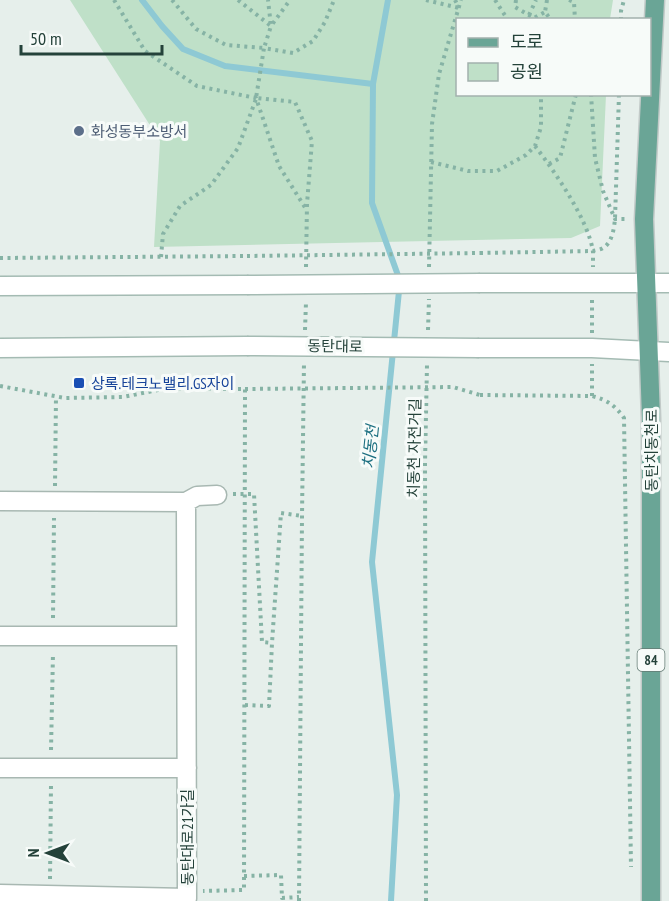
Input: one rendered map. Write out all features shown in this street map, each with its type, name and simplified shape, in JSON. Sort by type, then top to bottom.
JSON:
[{"type":"main road","name":"동탄치동천로","points":[[651,88],[655,0]]},
{"type":"main road","name":"동탄치동천로","points":[[651,96],[645,219],[651,418],[651,901]]},
{"type":"main road","points":[[0,286],[669,283]]},
{"type":"main road","name":"동탄대로","points":[[0,348],[247,346],[592,348],[669,352]]},
{"type":"main road","points":[[0,501],[186,502],[197,495],[217,495]]},
{"type":"main road","name":"동탄대로21가길","points":[[0,894],[187,898],[186,502]]},
{"type":"main road","points":[[0,636],[186,636]]},
{"type":"main road","name":"동탄대로21가길","points":[[0,768],[187,768]]},
{"type":"path","points":[[114,0],[145,51],[197,86],[256,98],[295,102],[312,141],[306,270]]},
{"type":"path","points":[[172,0],[196,29],[226,45],[293,53],[313,41],[325,22],[334,0]]},
{"type":"path","points":[[238,0],[272,26]]},
{"type":"path","points":[[268,0],[272,26]]},
{"type":"path","points":[[160,257],[163,234],[180,206],[212,185],[238,148],[256,98],[264,48],[272,26],[290,0]]},
{"type":"path","points":[[426,0],[459,8]]},
{"type":"path","points":[[455,0],[459,8]]},
{"type":"path","points":[[429,278],[432,124],[439,74],[461,0]]},
{"type":"path","points":[[495,0],[507,18]]},
{"type":"path","points":[[516,0],[515,7],[534,18],[544,12],[548,0]]},
{"type":"path","points":[[529,15],[536,0]]},
{"type":"path","points":[[569,0],[574,2],[575,18]]},
{"type":"path","points":[[621,18],[624,0]]},
{"type":"path","points":[[544,12],[549,18]]},
{"type":"path","points":[[451,33],[456,36]]},
{"type":"path","points":[[431,162],[468,171],[497,171],[526,155],[535,146],[541,127],[541,96]]},
{"type":"path","points":[[549,164],[560,158],[576,96]]},
{"type":"path","points":[[591,96],[596,158],[603,191],[615,219]]},
{"type":"path","points":[[0,258],[593,251],[604,248],[614,230],[619,96]]},
{"type":"path","points":[[256,98],[279,166],[307,211]]},
{"type":"path","points":[[535,146],[549,164],[582,218],[593,251],[592,396]]},
{"type":"path","points":[[428,336],[429,289]]},
{"type":"path","points":[[305,330],[306,294]]},
{"type":"path","points":[[244,876],[281,875],[282,898],[299,899],[305,354]]},
{"type":"path","name":"치동천 자전거길","points":[[426,901],[425,463],[428,359]]},
{"type":"path","points":[[0,386],[65,398],[123,397],[168,388],[453,387],[480,395],[592,396],[609,402],[617,408],[624,418],[631,878]]},
{"type":"path","points":[[187,891],[244,890],[245,388]]},
{"type":"path","points":[[217,495],[254,494],[262,642],[272,643]]},
{"type":"path","points":[[245,705],[269,706],[281,513],[302,516]]},
{"type":"green space","points":[[70,0],[613,0],[610,18],[456,18],[456,96],[606,96],[600,226],[571,238],[154,247],[160,141]]},
{"type":"waterway","points":[[142,0],[183,49],[225,66],[373,84]]},
{"type":"waterway","name":"치동천","points":[[388,0],[373,84],[372,203],[400,281],[372,562],[397,795],[391,901]]},
{"type":"place","name":"화성동부소방서","points":[[79,131]]},
{"type":"place","name":"상록.테크노밸리.GS자이","points":[[79,383]]}]
